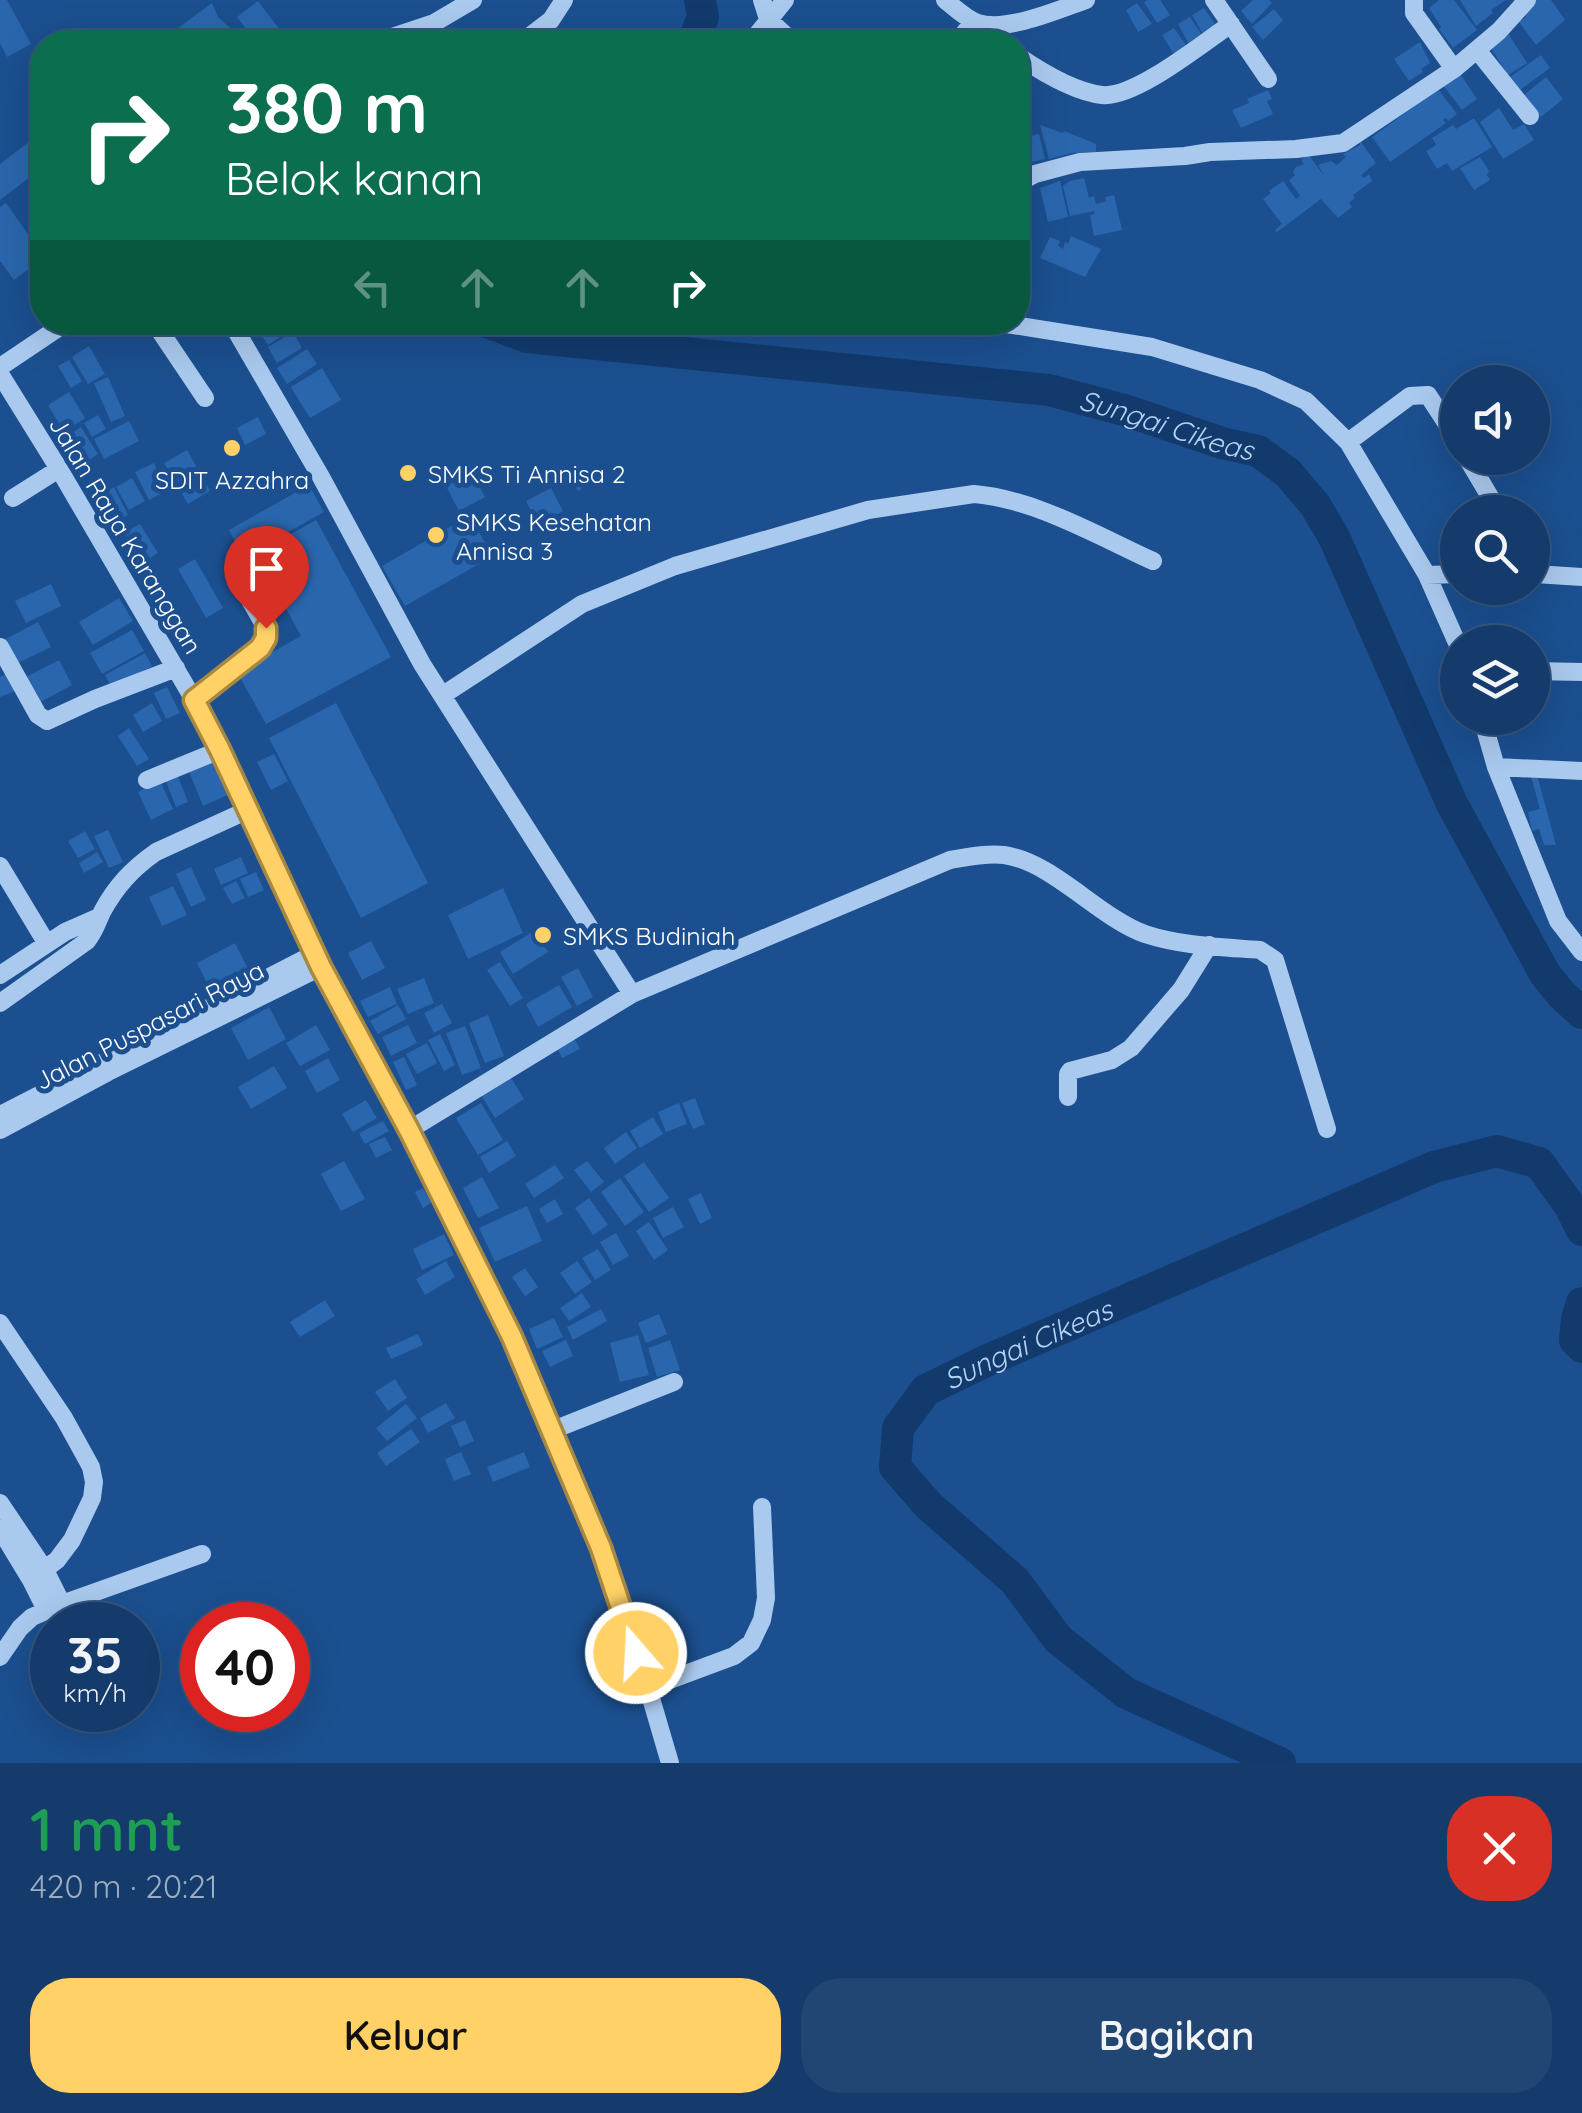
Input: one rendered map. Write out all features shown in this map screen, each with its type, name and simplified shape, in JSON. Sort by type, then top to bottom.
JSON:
[{"type":"street","points":[[413,30],[434,23],[473,0]]},
{"type":"street","points":[[538,30],[551,20],[564,0]]},
{"type":"street","points":[[762,0],[768,19],[780,30]]},
{"type":"street","points":[[760,30],[786,0]]},
{"type":"street","points":[[945,0],[989,30],[1086,0]]},
{"type":"street","points":[[1214,0],[1268,79]]},
{"type":"street","points":[[1414,0],[1414,13],[1454,69]]},
{"type":"street","points":[[1030,177],[1080,162],[1342,143],[1454,69],[1514,17],[1527,0]]},
{"type":"street","points":[[1030,64],[1084,91],[1106,96],[1129,91],[1231,24]]},
{"type":"street","points":[[1477,50],[1530,116]]},
{"type":"street","points":[[1030,328],[1152,347],[1260,380],[1306,401],[1348,442],[1426,574],[1449,625]]},
{"type":"street","points":[[0,370],[49,335]]},
{"type":"street","points":[[163,335],[205,398]]},
{"type":"street","points":[[240,335],[422,664],[632,994]]},
{"type":"street","name":"Jalan Raya Karanggan","points":[[0,370],[194,700],[318,960],[489,1288],[601,1548],[670,1763]]},
{"type":"street","points":[[1348,442],[1410,396],[1428,395],[1440,413]]},
{"type":"street","points":[[13,498],[59,469]]},
{"type":"street","points":[[442,695],[582,604],[675,566],[868,510],[989,495],[1049,514],[1154,561]]},
{"type":"street","points":[[1426,574],[1440,574]]},
{"type":"street","points":[[1550,574],[1582,577]]},
{"type":"street","points":[[194,700],[260,648],[266,638],[266,628],[242,586]]},
{"type":"street","points":[[0,647],[38,715],[47,721],[176,668]]},
{"type":"street","points":[[1550,671],[1582,672]]},
{"type":"street","points":[[1487,735],[1558,922],[1582,952]]},
{"type":"street","points":[[148,780],[220,750]]},
{"type":"street","points":[[1496,767],[1582,771]]},
{"type":"street","points":[[0,1002],[87,941],[119,884],[143,862],[156,852],[248,810]]},
{"type":"street","points":[[409,1130],[632,994],[950,860],[984,854],[1007,855],[1032,864],[1146,934],[1184,943],[1260,950],[1274,960],[1327,1130]]},
{"type":"street","points":[[0,866],[47,944]]},
{"type":"street","points":[[0,975],[80,924],[100,917]]},
{"type":"street","points":[[1068,1096],[1068,1074],[1112,1060],[1131,1048],[1181,990],[1210,945]]},
{"type":"street","name":"Jalan Puspasari Raya","points":[[0,1114],[318,960]]},
{"type":"street","name":"Jalan Puspasari Raya","points":[[0,1130],[318,960]]},
{"type":"street","points":[[0,1323],[64,1418],[91,1467],[94,1482],[82,1522],[58,1560],[38,1575]]},
{"type":"street","points":[[553,1430],[674,1382]]},
{"type":"street","points":[[0,1503],[52,1602]]},
{"type":"street","points":[[648,1688],[734,1656],[750,1642],[762,1620],[766,1598],[762,1507]]},
{"type":"street","points":[[0,1530],[38,1575]]},
{"type":"street","points":[[68,1602],[202,1554]]},
{"type":"street","points":[[0,1657],[30,1619]]},
{"type":"building","points":[[0,0],[7,0],[30,45],[7,57],[0,43]]},
{"type":"building","points":[[1160,0],[1170,15],[1157,23],[1144,2]]},
{"type":"building","points":[[1253,0],[1272,3],[1252,24],[1241,11]]},
{"type":"building","points":[[1439,0],[1454,0],[1477,30],[1453,48],[1429,8]]},
{"type":"building","points":[[1460,0],[1506,0],[1476,26]]},
{"type":"building","points":[[1527,0],[1551,0],[1565,20],[1536,45],[1519,22],[1526,17],[1522,11]]},
{"type":"building","points":[[258,1],[280,30],[247,30],[237,17]]},
{"type":"building","points":[[212,3],[218,17],[230,28],[227,30],[175,30]]},
{"type":"building","points":[[1137,3],[1152,24],[1138,32],[1126,10]]},
{"type":"building","points":[[1204,8],[1218,28],[1204,36],[1192,15]]},
{"type":"building","points":[[1274,9],[1283,20],[1263,40],[1252,27]]},
{"type":"building","points":[[1190,17],[1204,38],[1190,46],[1178,24]]},
{"type":"building","points":[[1174,28],[1188,48],[1175,56],[1162,35]]},
{"type":"building","points":[[1506,30],[1527,63],[1508,75],[1487,42]]},
{"type":"building","points":[[1420,42],[1430,63],[1409,81],[1394,59]]},
{"type":"building","points":[[1541,55],[1550,68],[1520,90],[1510,77]]},
{"type":"building","points":[[1459,72],[1477,99],[1462,110],[1442,84]]},
{"type":"building","points":[[1546,77],[1563,99],[1541,117],[1524,95]]},
{"type":"building","points":[[1438,89],[1457,114],[1443,120],[1446,123],[1390,162],[1372,137]]},
{"type":"building","points":[[1268,90],[1272,99],[1267,101],[1273,114],[1241,128],[1232,110]]},
{"type":"building","points":[[1499,108],[1513,130],[1524,124],[1534,140],[1503,159],[1480,122]]},
{"type":"building","points":[[1474,118],[1492,147],[1452,171],[1447,163],[1437,169],[1426,151],[1436,145],[1432,138]]},
{"type":"building","points":[[1040,125],[1096,144],[1096,152],[1049,159]]},
{"type":"building","points":[[1039,134],[1045,159],[1030,162],[1030,136]]},
{"type":"building","points":[[1359,139],[1376,163],[1361,175],[1364,178],[1369,174],[1372,181],[1353,195],[1355,198],[1349,203],[1352,207],[1338,218],[1321,199],[1277,232],[1282,224],[1263,199],[1269,191],[1283,181],[1296,199],[1300,196],[1289,180],[1296,167],[1304,164],[1301,160],[1308,154],[1325,177],[1318,165],[1331,161],[1337,165],[1346,157],[1343,154],[1360,145]]},
{"type":"building","points":[[30,141],[30,177],[0,200],[0,164]]},
{"type":"building","points":[[1480,157],[1490,180],[1474,190],[1460,168]]},
{"type":"building","points":[[1084,178],[1089,198],[1094,196],[1096,204],[1114,195],[1122,230],[1094,236],[1090,215],[1094,211],[1070,216],[1063,186]]},
{"type":"building","points":[[1060,181],[1068,217],[1048,222],[1040,188]]},
{"type":"building","points":[[6,203],[30,237],[30,268],[14,280],[0,261],[0,207]]},
{"type":"building","points":[[1071,236],[1101,249],[1085,277],[1040,258],[1050,237],[1060,241],[1058,246],[1063,249]]},
{"type":"building","points":[[261,335],[283,335],[268,345]]},
{"type":"building","points":[[295,335],[302,348],[277,363],[268,347]]},
{"type":"building","points":[[89,346],[105,374],[88,384],[72,357]]},
{"type":"building","points":[[307,349],[317,364],[287,384],[277,368]]},
{"type":"building","points":[[69,360],[82,381],[71,388],[58,366]]},
{"type":"building","points":[[322,368],[341,400],[310,418],[291,387]]},
{"type":"building","points":[[108,377],[125,416],[111,422],[94,383]]},
{"type":"building","points":[[69,392],[85,418],[64,432],[48,405]]},
{"type":"building","points":[[98,415],[106,429],[92,437],[84,423]]},
{"type":"building","points":[[258,417],[266,434],[245,445],[237,428]]},
{"type":"building","points":[[129,421],[139,441],[104,459],[94,439]]},
{"type":"building","points":[[81,427],[98,454],[79,466],[63,438]]},
{"type":"building","points":[[187,450],[210,491],[188,504],[164,463]]},
{"type":"building","points":[[154,463],[167,491],[149,500],[135,472]]},
{"type":"building","points":[[468,465],[485,497],[459,511],[442,478]]},
{"type":"building","points":[[579,468],[588,484],[578,491],[568,475]]},
{"type":"building","points":[[132,478],[145,501],[129,510],[116,487]]},
{"type":"building","points":[[309,485],[324,512],[243,557],[229,530]]},
{"type":"building","points":[[114,487],[128,515],[112,523],[98,495]]},
{"type":"building","points":[[551,488],[563,511],[538,524],[526,501]]},
{"type":"building","points":[[469,516],[493,556],[405,606],[382,566]]},
{"type":"building","points":[[316,520],[391,657],[266,724],[237,672],[301,636],[256,554]]},
{"type":"building","points":[[140,524],[158,553],[142,563],[124,533]]},
{"type":"building","points":[[195,559],[223,608],[206,618],[178,569]]},
{"type":"building","points":[[51,584],[61,606],[26,623],[15,601]]},
{"type":"building","points":[[119,598],[133,621],[93,645],[79,622]]},
{"type":"building","points":[[38,622],[51,647],[16,664],[4,640]]},
{"type":"building","points":[[132,630],[144,651],[102,674],[90,653]]},
{"type":"building","points":[[145,653],[152,666],[112,688],[105,675]]},
{"type":"building","points":[[59,660],[72,685],[37,704],[24,678]]},
{"type":"building","points":[[10,672],[17,690],[0,697],[0,677]]},
{"type":"building","points":[[167,687],[180,713],[166,719],[154,693]]},
{"type":"building","points":[[152,703],[162,721],[143,732],[133,715]]},
{"type":"building","points":[[336,703],[428,883],[361,918],[269,738]]},
{"type":"building","points":[[129,728],[149,759],[137,766],[118,736]]},
{"type":"building","points":[[274,754],[288,781],[271,790],[257,762]]},
{"type":"building","points":[[213,759],[228,795],[203,806],[188,769]]},
{"type":"building","points":[[177,774],[188,802],[176,807],[165,779]]},
{"type":"building","points":[[1537,775],[1556,845],[1544,845],[1539,829],[1532,831],[1528,812],[1540,809],[1531,776]]},
{"type":"building","points":[[160,781],[173,809],[151,820],[138,792]]},
{"type":"building","points":[[108,830],[123,862],[109,868],[94,836]]},
{"type":"building","points":[[85,831],[95,849],[78,858],[68,841]]},
{"type":"building","points":[[97,852],[103,862],[84,873],[79,863]]},
{"type":"building","points":[[241,857],[248,873],[221,885],[214,869]]},
{"type":"building","points":[[191,867],[206,900],[191,907],[176,874]]},
{"type":"building","points":[[256,872],[264,890],[248,897],[240,879]]},
{"type":"building","points":[[236,881],[245,898],[232,904],[223,888]]},
{"type":"building","points":[[173,886],[187,915],[162,926],[149,897]]},
{"type":"building","points":[[503,888],[523,933],[468,959],[448,915]]},
{"type":"building","points":[[534,931],[548,952],[513,974],[500,952]]},
{"type":"building","points":[[371,941],[385,968],[362,980],[348,953]]},
{"type":"building","points":[[235,943],[251,975],[213,995],[197,963]]},
{"type":"building","points":[[500,962],[523,998],[510,1006],[487,970]]},
{"type":"building","points":[[578,968],[593,997],[577,1006],[561,977]]},
{"type":"building","points":[[424,978],[434,1003],[408,1014],[397,989]]},
{"type":"building","points":[[559,985],[572,1007],[538,1027],[526,1004]]},
{"type":"building","points":[[390,987],[397,1004],[368,1017],[360,1001]]},
{"type":"building","points":[[442,1004],[452,1023],[434,1033],[424,1013]]},
{"type":"building","points":[[398,1005],[406,1019],[378,1034],[370,1021]]},
{"type":"building","points":[[269,1007],[286,1039],[248,1060],[231,1028]]},
{"type":"building","points":[[488,1015],[504,1056],[485,1063],[469,1023]]},
{"type":"building","points":[[316,1025],[330,1050],[300,1066],[286,1043]]},
{"type":"building","points":[[408,1025],[417,1043],[391,1056],[382,1037]]},
{"type":"building","points":[[465,1026],[481,1068],[462,1075],[446,1033]]},
{"type":"building","points":[[440,1034],[455,1065],[444,1071],[428,1040]]},
{"type":"building","points":[[573,1036],[580,1049],[562,1058],[556,1046]]},
{"type":"building","points":[[427,1043],[437,1063],[417,1074],[406,1054]]},
{"type":"building","points":[[404,1057],[417,1085],[406,1090],[393,1062]]},
{"type":"building","points":[[328,1058],[340,1080],[317,1093],[305,1071]]},
{"type":"building","points":[[274,1066],[287,1088],[251,1109],[238,1087]]},
{"type":"building","points":[[509,1075],[524,1099],[495,1118],[480,1093]]},
{"type":"building","points":[[695,1098],[705,1124],[693,1129],[682,1103]]},
{"type":"building","points":[[366,1100],[377,1118],[353,1132],[342,1114]]},
{"type":"building","points":[[481,1103],[503,1140],[478,1155],[456,1118]]},
{"type":"building","points":[[679,1103],[687,1124],[666,1132],[658,1112]]},
{"type":"building","points":[[653,1117],[663,1134],[640,1148],[630,1131]]},
{"type":"building","points":[[383,1121],[389,1131],[365,1144],[359,1133]]},
{"type":"building","points":[[626,1132],[637,1148],[615,1164],[604,1148]]},
{"type":"building","points":[[385,1137],[392,1150],[376,1158],[369,1144]]},
{"type":"building","points":[[507,1141],[516,1156],[489,1173],[480,1157]]},
{"type":"building","points":[[344,1161],[365,1199],[341,1211],[321,1174]]},
{"type":"building","points":[[587,1161],[604,1182],[591,1192],[574,1170]]},
{"type":"building","points":[[644,1162],[669,1198],[649,1212],[624,1176]]},
{"type":"building","points":[[555,1165],[564,1178],[534,1198],[525,1184]]},
{"type":"building","points":[[482,1177],[499,1208],[478,1218],[463,1188]]},
{"type":"building","points":[[620,1178],[644,1212],[625,1226],[601,1192]]},
{"type":"building","points":[[423,1188],[431,1203],[423,1208],[415,1192]]},
{"type":"building","points":[[701,1193],[712,1218],[700,1224],[688,1199]]},
{"type":"building","points":[[589,1198],[608,1225],[593,1235],[575,1208]]},
{"type":"building","points":[[555,1199],[563,1214],[547,1223],[539,1209]]},
{"type":"building","points":[[527,1206],[542,1241],[495,1262],[479,1228]]},
{"type":"building","points":[[673,1207],[684,1227],[663,1238],[653,1218]]},
{"type":"building","points":[[649,1222],[668,1250],[654,1260],[636,1231]]},
{"type":"building","points":[[616,1233],[629,1256],[613,1265],[600,1242]]},
{"type":"building","points":[[444,1234],[454,1255],[422,1270],[413,1249]]},
{"type":"building","points":[[598,1249],[611,1270],[595,1280],[582,1258]]},
{"type":"building","points":[[446,1261],[455,1277],[425,1295],[416,1279]]},
{"type":"building","points":[[577,1261],[592,1282],[575,1294],[560,1273]]},
{"type":"building","points":[[525,1268],[538,1287],[525,1296],[512,1277]]},
{"type":"building","points":[[582,1293],[591,1307],[569,1321],[560,1308]]},
{"type":"building","points":[[325,1300],[335,1316],[300,1337],[290,1322]]},
{"type":"building","points":[[601,1309],[607,1321],[573,1340],[567,1327]]},
{"type":"building","points":[[659,1314],[667,1334],[646,1343],[638,1323]]},
{"type":"building","points":[[554,1318],[563,1337],[537,1349],[529,1329]]},
{"type":"building","points":[[418,1334],[423,1345],[391,1359],[386,1348]]},
{"type":"building","points":[[638,1335],[649,1375],[620,1382],[610,1343]]},
{"type":"building","points":[[566,1340],[573,1356],[550,1367],[542,1351]]},
{"type":"building","points":[[670,1340],[680,1370],[657,1377],[648,1348]]},
{"type":"building","points":[[395,1379],[407,1398],[388,1411],[375,1392]]},
{"type":"building","points":[[446,1403],[455,1418],[428,1433],[420,1418]]},
{"type":"building","points":[[406,1404],[417,1418],[387,1441],[376,1428]]},
{"type":"building","points":[[465,1420],[474,1441],[460,1447],[451,1426]]},
{"type":"building","points":[[411,1429],[420,1442],[386,1466],[377,1453]]},
{"type":"building","points":[[461,1452],[471,1474],[454,1481],[445,1459]]},
{"type":"building","points":[[524,1452],[530,1467],[493,1482],[487,1467]]},
{"type":"waterway","name":"Sungai Cikeas","points":[[698,30],[703,17],[700,0]]},
{"type":"waterway","name":"Sungai Cikeas","points":[[522,335],[1049,390],[1258,451],[1288,473],[1315,505],[1334,537],[1452,804],[1545,974],[1582,1013]]},
{"type":"waterway","name":"Sungai Cikeas","points":[[1280,1763],[1126,1693],[1058,1639],[1015,1581],[928,1505],[895,1467],[898,1428],[926,1390],[1434,1167],[1497,1151],[1539,1163],[1582,1230]]},
{"type":"waterway","name":"Sungai Cikeas","points":[[1582,1303],[1575,1340],[1582,1347]]},
{"type":"place","name":"SDIT Azzahra","points":[[232,448]]},
{"type":"place","name":"SMKS Ti Annisa 2","points":[[408,473]]},
{"type":"place","name":"SMKS Kesehatan Annisa 3","points":[[436,535]]},
{"type":"place","name":"SMKS Budiniah","points":[[543,935]]},
{"type":"route","points":[[266,628],[260,648],[194,700],[321,967],[409,1130],[512,1337],[601,1548],[636,1653]]}]
